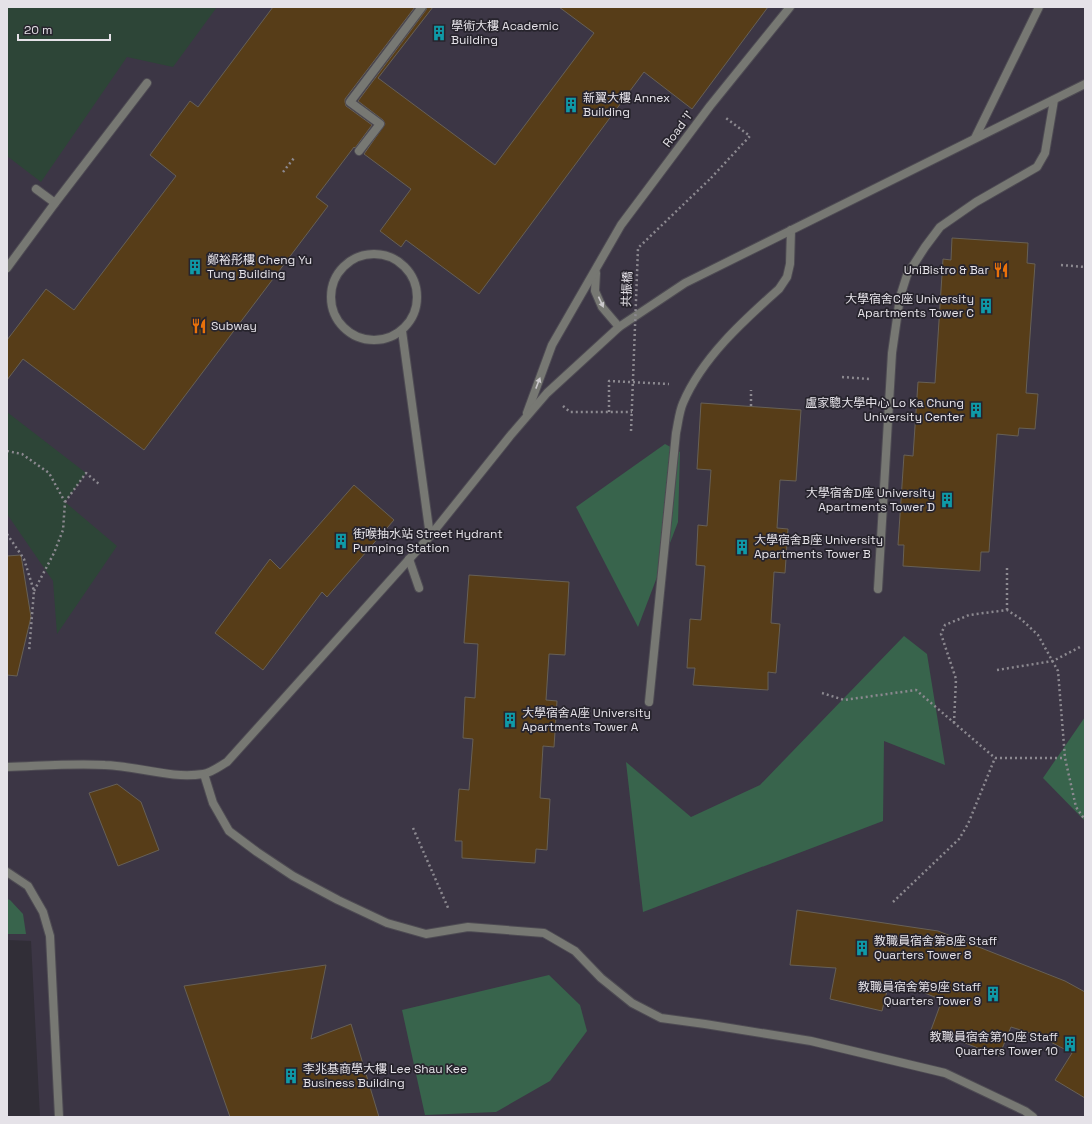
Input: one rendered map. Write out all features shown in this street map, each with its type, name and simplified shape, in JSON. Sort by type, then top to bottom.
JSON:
[{"type":"street","points":[[359,151],[380,124],[350,102],[422,7]]},
{"type":"street","name":"Road 'I'","points":[[525,419],[552,346],[596,272],[621,225],[710,106],[790,7]]},
{"type":"street","points":[[975,138],[1039,7]]},
{"type":"street","points":[[7,268],[147,83]]},
{"type":"street","points":[[7,767],[81,764],[114,765],[173,775],[204,774],[227,762],[430,536],[552,388],[619,327],[685,283],[1085,84]]},
{"type":"street","points":[[878,589],[892,354],[900,297],[907,276],[925,247],[940,227],[976,202],[1037,167],[1045,153],[1054,100]]},
{"type":"street","points":[[36,189],[55,203]]},
{"type":"street","points":[[649,702],[676,433],[682,405],[697,376],[712,355],[779,289],[787,277],[790,264],[791,230]]},
{"type":"street","points":[[402,331],[388,338],[372,341],[357,338],[344,330],[334,315],[330,301],[331,286],[339,269],[351,260],[365,254],[379,254],[394,258],[405,267],[414,280],[417,295],[416,310],[402,331],[430,536]]},
{"type":"street","points":[[596,272],[595,291],[602,307],[619,327]]},
{"type":"street","points":[[409,559],[419,588]]},
{"type":"street","points":[[204,774],[213,803],[229,831],[293,876],[338,900],[387,923],[426,934],[468,927],[544,933],[575,951],[601,978],[632,1003],[661,1018],[811,1042],[945,1074],[1025,1111],[1033,1117]]},
{"type":"street","points":[[7,872],[28,886],[43,912],[50,936],[59,1117]]},
{"type":"path","name":"共振橋","points":[[631,431],[638,248],[711,178],[750,136],[710,106]]},
{"type":"path","points":[[284,172],[294,158]]},
{"type":"path","points":[[1061,265],[1085,267]]},
{"type":"path","points":[[842,377],[869,379]]},
{"type":"path","points":[[609,412],[609,381],[671,384]]},
{"type":"path","points":[[751,390],[751,406]]},
{"type":"path","points":[[570,412],[632,412]]},
{"type":"path","points":[[7,451],[22,454],[49,472],[65,502]]},
{"type":"path","points":[[34,591],[54,553],[63,530],[65,502],[86,473],[99,484]]},
{"type":"path","points":[[7,534],[24,559],[34,591],[29,652]]},
{"type":"path","points":[[1007,568],[1007,610]]},
{"type":"path","points":[[954,723],[956,679],[942,634],[945,625],[969,615],[1007,610],[1021,619],[1038,635],[1058,671],[1065,758],[1076,807],[1085,820]]},
{"type":"path","points":[[997,670],[1052,661],[1080,647]]},
{"type":"path","points":[[822,693],[844,700],[916,690],[995,758],[1065,758]]},
{"type":"path","points":[[894,902],[959,839],[968,824],[995,758]]},
{"type":"path","points":[[413,828],[457,929]]},
{"type":"shaded area","points":[[7,7],[1085,7],[1085,1117],[40,1117],[31,941],[7,940]]},
{"type":"green space","points":[[7,7],[217,7],[173,67],[127,57],[41,182],[7,156]]},
{"type":"green space","points":[[7,412],[86,473],[65,502],[117,546],[57,634],[53,581],[7,514]]},
{"type":"green space","points":[[665,444],[680,452],[678,522],[638,627],[576,507]]},
{"type":"green space","points":[[904,636],[927,654],[945,765],[884,741],[883,821],[643,912],[626,762],[691,817],[760,785]]},
{"type":"green space","points":[[1085,717],[1085,821],[1043,778]]},
{"type":"green space","points":[[7,899],[10,900],[23,914],[26,934],[7,934]]},
{"type":"green space","points":[[549,975],[580,1005],[587,1031],[550,1081],[496,1112],[425,1115],[402,1010]]},
{"type":"building","name":"鄭裕彤樓 Cheng Yu Tung Building","points":[[273,7],[415,7],[345,99],[346,106],[372,125],[316,197],[328,206],[144,450],[23,359],[7,380],[7,340],[46,289],[74,310],[176,176],[150,155],[190,101],[198,107]]},
{"type":"building","points":[[427,7],[433,7],[378,78],[495,165],[594,33],[559,7],[768,7],[692,109],[644,72],[479,294],[406,240],[401,247],[380,231],[411,189],[364,154],[385,124],[383,120],[358,101]]},
{"type":"building","name":"盧家驄大學中心 Lo Ka Chung University Center","points":[[952,238],[1028,243],[1027,263],[1035,264],[1026,393],[1038,394],[1035,429],[1019,428],[1018,436],[997,434],[989,552],[981,552],[980,571],[903,566],[904,545],[898,545],[904,455],[913,456],[918,382],[935,383],[943,259],[951,260]]},
{"type":"building","name":"大學宿舍B座 University Apartments Tower B","points":[[701,403],[801,410],[796,481],[780,480],[777,528],[788,529],[785,573],[774,572],[771,623],[780,624],[776,673],[768,672],[768,690],[693,685],[695,668],[687,668],[690,619],[701,620],[705,566],[696,565],[698,525],[707,526],[711,470],[697,469]]},
{"type":"building","points":[[354,485],[394,520],[327,597],[322,592],[263,670],[215,633],[270,559],[280,569]]},
{"type":"building","points":[[21,555],[31,617],[17,676],[7,675],[7,556]]},
{"type":"building","name":"大學宿舍A座 University Apartments Tower A","points":[[469,575],[569,582],[565,655],[549,654],[546,700],[557,701],[554,747],[543,746],[540,798],[550,799],[547,850],[536,849],[535,863],[462,858],[462,841],[455,841],[459,789],[469,790],[473,739],[463,738],[465,697],[475,698],[478,644],[464,643]]},
{"type":"building","points":[[117,784],[141,802],[159,850],[118,866],[89,793]]},
{"type":"building","points":[[797,910],[938,931],[1065,981],[1085,992],[1085,1098],[1055,1080],[1072,1053],[1037,1035],[1011,1027],[999,1056],[931,1030],[942,1000],[890,979],[882,1011],[830,999],[836,968],[790,965]]},
{"type":"building","name":"李兆基商學大樓 Lee Shau Kee Business Building","points":[[326,965],[311,1039],[351,1024],[379,1117],[230,1117],[184,986]]},
{"type":"place","name":"學術大樓 Academic Building","points":[[439,33]]},
{"type":"place","name":"新翼大樓 Annex Building","points":[[571,105]]},
{"type":"place","name":"鄭裕彤樓 Cheng Yu Tung Building","points":[[195,267]]},
{"type":"place","name":"UniBistro & Bar","points":[[1001,270]]},
{"type":"place","name":"大學宿舍C座 University Apartments Tower C","points":[[986,306]]},
{"type":"place","name":"Subway","points":[[199,326]]},
{"type":"place","name":"盧家驄大學中心 Lo Ka Chung University Center","points":[[976,410]]},
{"type":"place","name":"大學宿舍D座 University Apartments Tower D","points":[[947,500]]},
{"type":"place","name":"街喉抽水站 Street Hydrant Pumping Station","points":[[341,541]]},
{"type":"place","name":"大學宿舍B座 University Apartments Tower B","points":[[742,547]]},
{"type":"place","name":"大學宿舍A座 University Apartments Tower A","points":[[510,720]]},
{"type":"place","name":"教職員宿舍第8座 Staff Quarters Tower 8","points":[[862,948]]},
{"type":"place","name":"教職員宿舍第9座 Staff Quarters Tower 9","points":[[993,994]]},
{"type":"place","name":"教職員宿舍第10座 Staff Quarters Tower 10","points":[[1070,1044]]},
{"type":"place","name":"李兆基商學大樓 Lee Shau Kee Business Building","points":[[291,1076]]}]
